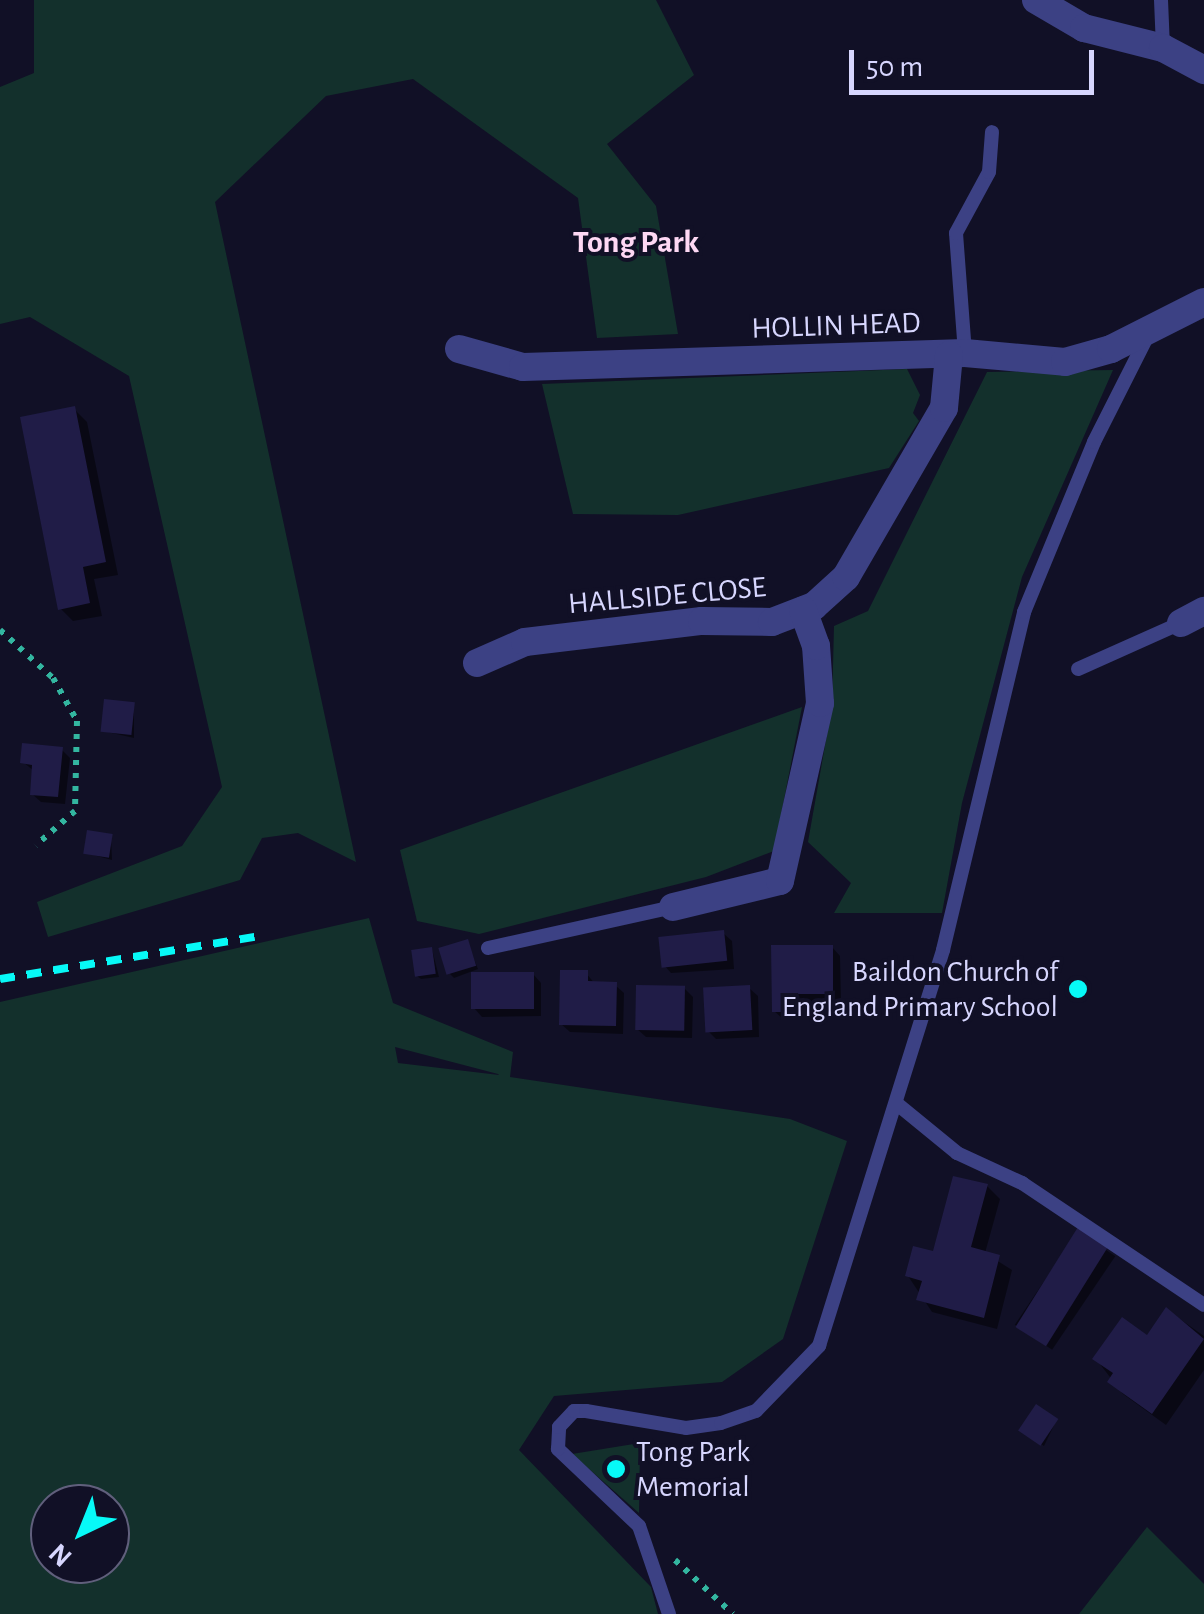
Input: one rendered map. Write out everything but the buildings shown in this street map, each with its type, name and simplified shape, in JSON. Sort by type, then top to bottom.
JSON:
[{"type":"street","points":[[1036,0],[1084,28],[1162,48],[1204,70]]},
{"type":"street","name":"HOLLIN HEAD","points":[[458,350],[524,367],[957,354],[1065,362],[1202,310]]},
{"type":"street","name":"HALLSIDE CLOSE","points":[[477,663],[525,642],[702,621],[772,622],[803,610],[846,576],[944,408],[957,354]]},
{"type":"street","points":[[673,907],[780,881],[820,703],[816,646],[803,610]]},
{"type":"lane","points":[[1161,0],[1162,48]]},
{"type":"lane","points":[[957,354],[956,233],[989,172],[992,132]]},
{"type":"lane","points":[[669,1614],[640,1526],[558,1448],[560,1427],[574,1412],[686,1428],[756,1411],[819,1346],[832,1323],[944,950],[1024,612],[1094,442],[1150,330]]},
{"type":"lane","points":[[1078,668],[1192,617]]},
{"type":"lane","points":[[488,948],[673,907]]},
{"type":"lane","points":[[896,1103],[957,1153],[1022,1183],[1204,1305]]},
{"type":"path","points":[[0,630],[53,678],[77,721],[75,811],[36,845]]},
{"type":"path","points":[[640,1526],[732,1614]]},
{"type":"green space","points":[[34,0],[656,0],[694,75],[607,144],[656,206],[678,334],[597,338],[578,198],[413,79],[326,96],[215,202],[356,862],[298,833],[262,838],[240,880],[48,937],[37,902],[182,846],[222,787],[129,376],[30,317],[0,324],[0,87],[34,73]]},
{"type":"green space","points":[[907,369],[920,395],[913,413],[919,421],[889,468],[678,515],[573,514],[542,384]]},
{"type":"green space","points":[[1113,370],[1022,577],[962,803],[942,913],[834,913],[851,883],[808,842],[832,706],[834,626],[868,611],[987,372]]},
{"type":"green space","points":[[802,707],[774,851],[706,877],[479,934],[417,921],[400,850]]},
{"type":"green space","points":[[369,918],[393,1003],[513,1052],[510,1077],[790,1119],[847,1141],[783,1339],[722,1382],[554,1396],[519,1450],[651,1587],[658,1614],[0,1614],[0,1002]],"holes":[[[395,1047],[498,1074],[398,1063]]]},
{"type":"green space","points":[[640,1443],[639,1513],[572,1454]]},
{"type":"green space","points":[[1147,1527],[1204,1584],[1204,1614],[1079,1614]]},
{"type":"railway","points":[[0,979],[255,937]]},
{"type":"place","name":"Baildon Church of England Primary School","points":[[1078,989]]},
{"type":"place","name":"Tong Park Memorial","points":[[616,1469]]},
{"type":"district","name":"Tong Park","points":[[636,242]]}]
